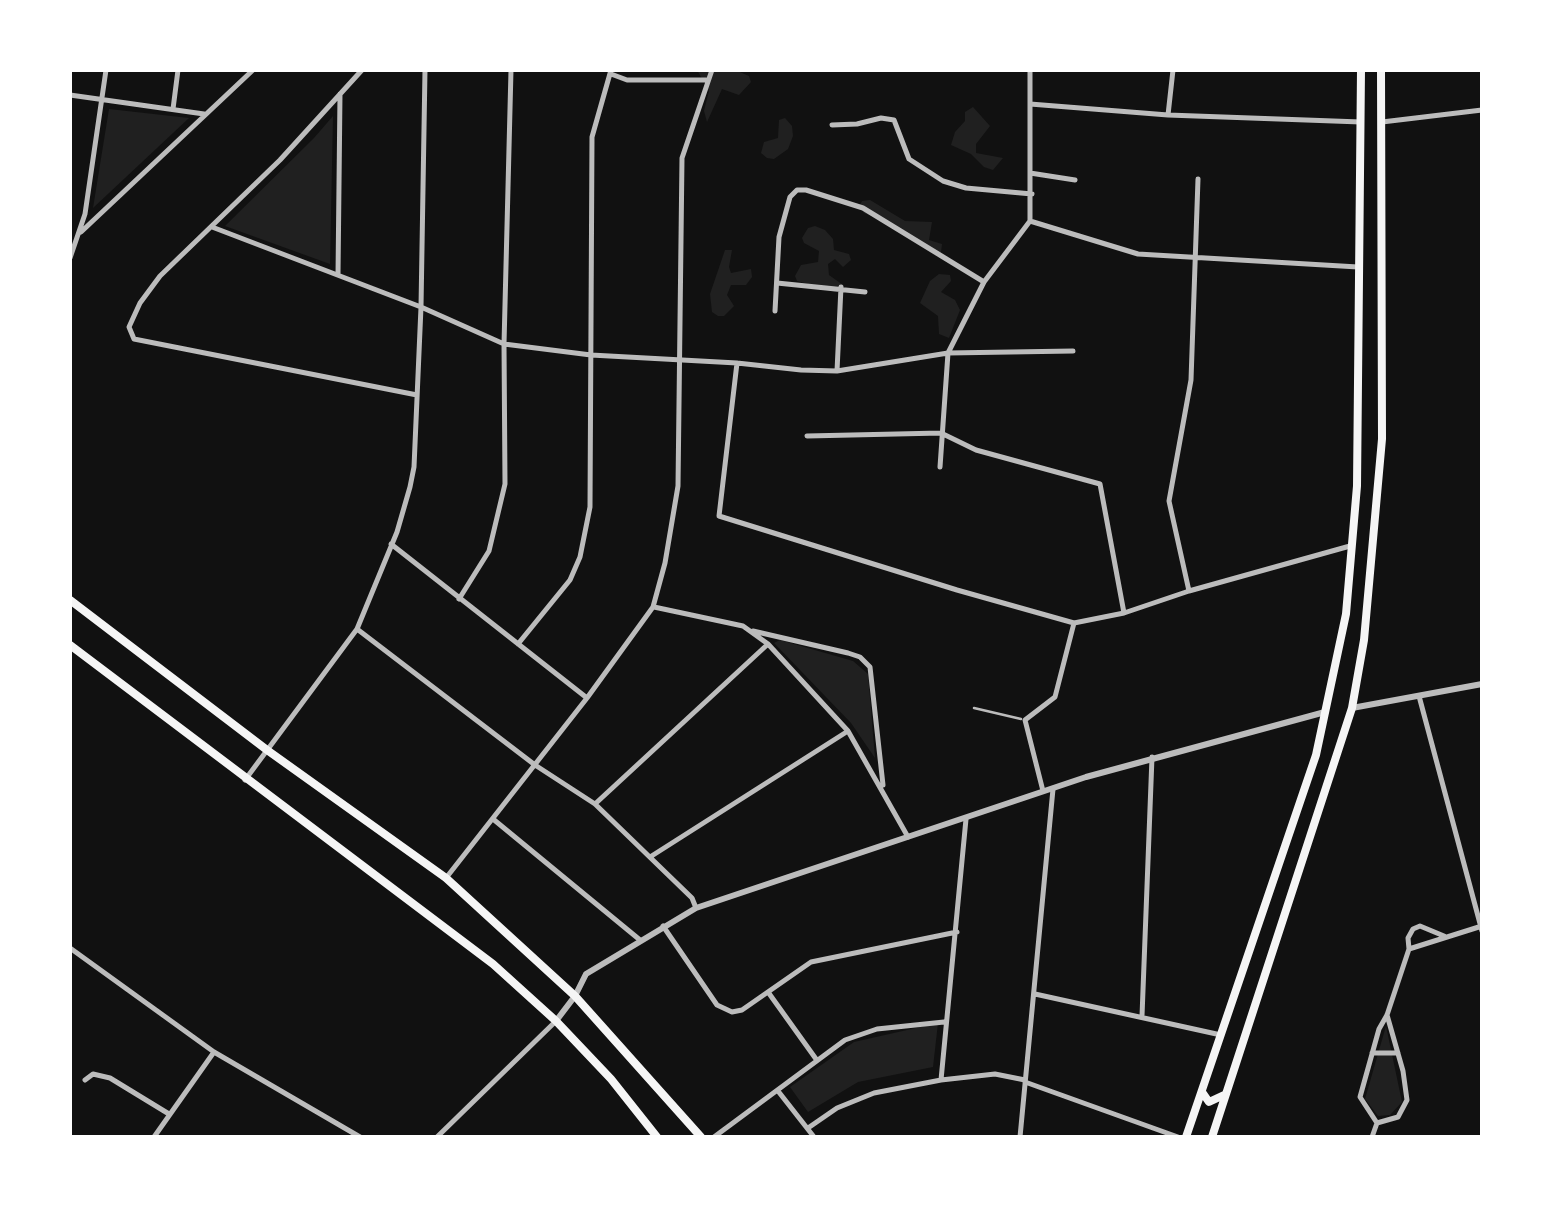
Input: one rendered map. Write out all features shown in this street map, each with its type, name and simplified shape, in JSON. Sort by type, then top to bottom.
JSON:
[{"type":"main road","points":[[1186,1137],[1328,711],[1346,614],[1357,486],[1361,70]]},
{"type":"main road","points":[[1215,1136],[1352,708],[1371,593],[1382,439],[1382,70]]},
{"type":"main road","points":[[70,600],[266,750],[446,878],[575,996],[702,1137]]},
{"type":"main road","points":[[70,645],[493,964],[556,1021],[611,1079],[658,1137]]},
{"type":"main road","points":[[1202,1092],[1209,1102],[1226,1094]]},
{"type":"street","points":[[70,258],[81,232],[106,70]]},
{"type":"street","points":[[173,109],[178,70]]},
{"type":"street","points":[[81,232],[253,70]]},
{"type":"street","points":[[362,70],[280,160],[148,291],[129,327],[134,339],[417,395]]},
{"type":"street","points":[[245,780],[356,629],[391,544],[414,467],[426,70]]},
{"type":"street","points":[[459,599],[489,550],[502,507],[507,454],[504,344],[511,70]]},
{"type":"street","points":[[446,878],[653,607],[678,486],[682,158],[712,70]]},
{"type":"street","points":[[940,467],[948,353],[984,282],[1030,221],[1030,70]]},
{"type":"street","points":[[1168,115],[1173,70]]},
{"type":"street","points":[[518,644],[570,580],[580,557],[590,508],[592,137],[610,72],[626,80],[706,80]]},
{"type":"street","points":[[338,275],[340,94]]},
{"type":"street","points":[[70,95],[204,114]]},
{"type":"street","points":[[1030,104],[1168,115],[1361,122]]},
{"type":"street","points":[[1382,122],[1482,110]]},
{"type":"street","points":[[832,125],[881,118],[894,120],[909,159],[943,181],[970,188],[1032,194]]},
{"type":"street","points":[[1030,172],[1076,180]]},
{"type":"street","points":[[1189,591],[1169,501],[1191,380],[1198,180]]},
{"type":"street","points":[[775,311],[780,237],[792,192],[806,190],[864,208],[984,282]]},
{"type":"street","points":[[1030,221],[1135,253],[1194,260],[1358,267]]},
{"type":"street","points":[[212,227],[420,306],[504,344],[677,362],[837,371],[948,353],[1074,351]]},
{"type":"street","points":[[777,283],[865,292]]},
{"type":"street","points":[[837,371],[841,287]]},
{"type":"street","points":[[737,363],[719,516],[1074,624],[1124,613],[1353,545]]},
{"type":"street","points":[[807,436],[941,433],[976,450],[1100,484],[1124,613]]},
{"type":"street","points":[[391,544],[587,698]]},
{"type":"street","points":[[653,607],[743,626],[768,644],[848,731],[908,837]]},
{"type":"street","points":[[1043,792],[1025,720],[1054,698],[1074,624]]},
{"type":"street","points":[[356,629],[535,764],[595,804],[692,898],[696,908]]},
{"type":"street","points":[[752,632],[860,656],[870,666],[883,788]]},
{"type":"street","points":[[595,804],[768,644]]},
{"type":"street","points":[[1352,708],[1482,684]]},
{"type":"street","points":[[1409,950],[1482,927],[1419,696]]},
{"type":"street","points":[[437,1137],[556,1021],[586,974],[696,908],[1152,758],[1328,711]]},
{"type":"street","points":[[650,856],[848,731]]},
{"type":"street","points":[[1142,1016],[1152,758]]},
{"type":"street","points":[[1020,1137],[1053,789]]},
{"type":"street","points":[[492,820],[640,940]]},
{"type":"street","points":[[940,1080],[966,820]]},
{"type":"street","points":[[663,926],[724,1010],[742,1010],[811,962],[957,932]]},
{"type":"street","points":[[1377,1122],[1360,1097],[1379,1028],[1409,950],[1410,933],[1420,926],[1444,936]]},
{"type":"street","points":[[70,948],[214,1052],[360,1137]]},
{"type":"street","points":[[767,991],[816,1059]]},
{"type":"street","points":[[1035,994],[1221,1035]]},
{"type":"street","points":[[1377,1122],[1398,1116],[1407,1100],[1387,1015]]},
{"type":"street","points":[[714,1137],[816,1059],[860,1033],[944,1022]]},
{"type":"street","points":[[154,1137],[214,1052]]},
{"type":"street","points":[[1372,1053],[1398,1053]]},
{"type":"street","points":[[84,1080],[93,1074],[110,1078],[170,1114]]},
{"type":"street","points":[[808,1128],[854,1098],[940,1080],[994,1074],[1025,1081],[1178,1137]]},
{"type":"street","points":[[778,1091],[814,1137]]},
{"type":"street","points":[[1372,1137],[1377,1122]]},
{"type":"lane","points":[[974,708],[1025,720]]},
{"type":"shaded area","points":[[697,70],[735,70],[749,76],[751,82],[739,95],[722,89],[707,122],[704,111],[709,91]]},
{"type":"shaded area","points":[[973,107],[990,126],[976,144],[976,153],[1003,158],[993,170],[951,145],[955,132],[965,121],[965,112]]},
{"type":"shaded area","points":[[109,109],[189,118],[93,208]]},
{"type":"shaded area","points":[[333,116],[330,264],[225,226],[314,138]]},
{"type":"shaded area","points":[[785,118],[792,126],[793,136],[788,149],[774,159],[767,158],[761,153],[764,142],[778,138],[779,120]]},
{"type":"shaded area","points":[[870,200],[905,221],[932,222],[929,240],[942,244],[941,252],[864,213],[860,205]]},
{"type":"shaded area","points":[[815,226],[833,239],[834,250],[849,254],[851,260],[843,267],[835,259],[828,264],[829,275],[843,285],[841,290],[835,292],[797,281],[795,276],[801,265],[818,262],[819,251],[802,238],[808,228]]},
{"type":"shaded area","points":[[725,250],[732,250],[731,273],[751,269],[752,277],[746,285],[731,285],[727,295],[734,306],[724,316],[718,316],[712,312],[710,294]]},
{"type":"shaded area","points":[[939,274],[950,275],[951,281],[941,292],[955,300],[960,310],[949,338],[939,334],[938,316],[920,303],[930,281]]},
{"type":"shaded area","points":[[780,640],[853,661],[868,674],[875,758],[851,723],[774,643]]},
{"type":"shaded area","points":[[938,1023],[933,1067],[858,1082],[808,1112],[790,1087],[854,1042]]},
{"type":"shaded area","points":[[1386,1026],[1402,1102],[1390,1115],[1378,1116],[1365,1099]]}]
